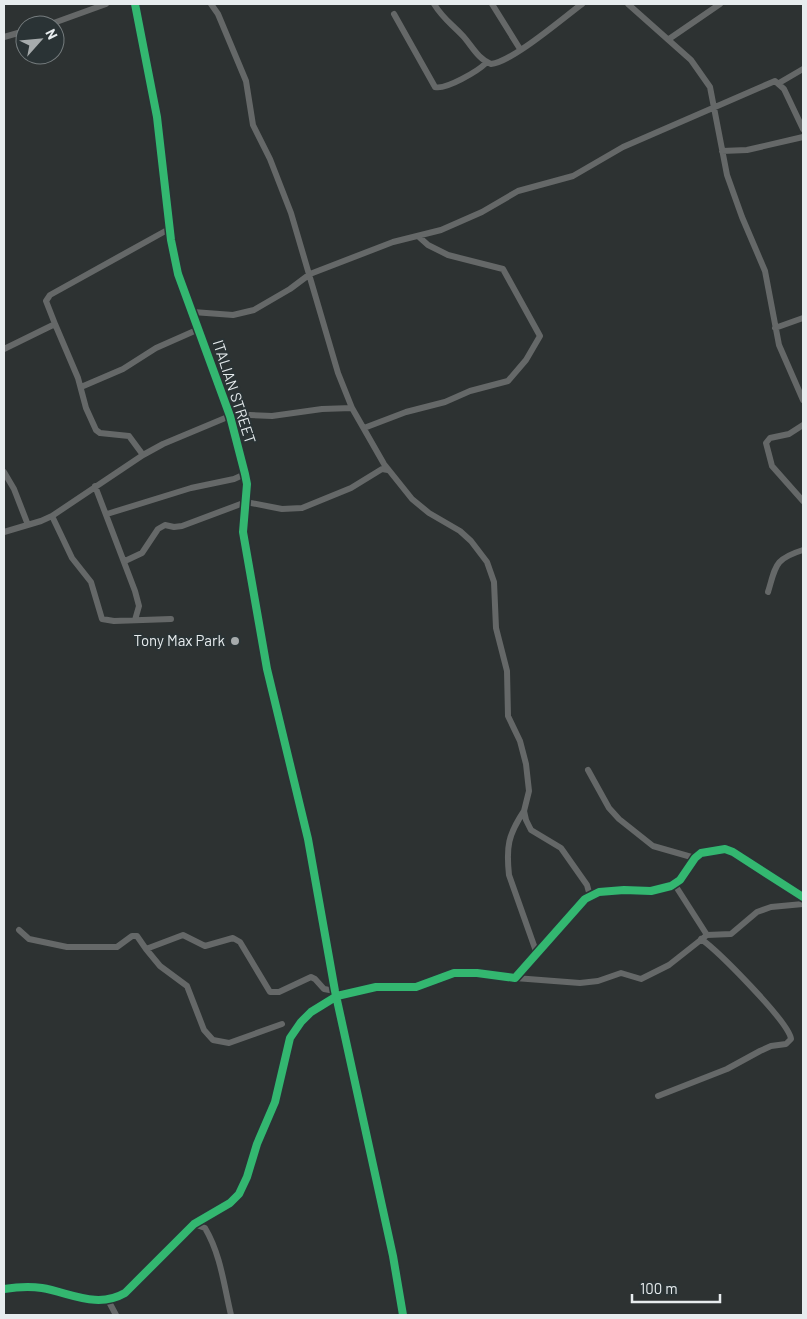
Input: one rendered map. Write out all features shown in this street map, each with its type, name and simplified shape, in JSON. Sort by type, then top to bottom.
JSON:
[{"type":"street","points":[[65,19],[106,4]]},
{"type":"street","name":"ITALIAN STREET","points":[[135,4],[157,117],[169,228],[178,274],[230,416],[245,474],[246,502],[243,532],[267,669],[320,902],[336,994],[393,1256],[403,1315]]},
{"type":"street","points":[[211,4],[218,14],[246,81],[253,125],[270,159],[293,221],[338,373],[352,408],[388,470],[412,499],[429,513],[448,523],[472,541],[487,562],[494,582],[496,628],[507,671],[508,716],[520,741],[526,764],[529,791],[524,811],[509,836],[506,852],[509,875],[537,954]]},
{"type":"street","points":[[434,4],[446,22],[462,35],[486,63],[495,64],[537,39],[582,4]]},
{"type":"street","points":[[492,4],[520,50]]},
{"type":"street","points":[[628,4],[669,39],[703,75],[710,87],[722,151],[742,217],[765,271],[775,328],[784,358],[803,400]]},
{"type":"street","points":[[669,39],[720,4]]},
{"type":"street","points":[[394,14],[435,87],[442,88],[479,69],[486,63]]},
{"type":"street","points":[[193,312],[243,314],[290,289],[310,274],[393,242],[433,233],[467,220],[518,191],[573,176],[623,147],[714,109],[769,83],[775,81],[779,83],[803,69]]},
{"type":"street","points":[[779,83],[803,129]]},
{"type":"street","points":[[722,151],[747,150],[803,137]]},
{"type":"street","points":[[143,455],[129,436],[98,432],[86,408],[81,387],[46,301],[50,295],[169,228]]},
{"type":"street","points":[[364,428],[406,412],[445,402],[470,391],[508,381],[526,360],[540,338],[540,334],[503,269],[448,255],[428,245],[418,236]]},
{"type":"street","points":[[775,328],[803,318]]},
{"type":"street","points":[[4,349],[55,324]]},
{"type":"street","points":[[81,387],[123,370],[156,348],[199,329]]},
{"type":"street","points":[[250,415],[272,416],[322,409],[352,408]]},
{"type":"street","points":[[4,532],[52,516],[143,455],[163,444],[230,416]]},
{"type":"street","points":[[803,425],[789,434],[770,438],[766,443],[772,466],[803,501]]},
{"type":"street","points":[[125,561],[142,554],[162,526],[182,526],[246,502],[282,509],[302,508],[351,488],[382,469],[388,470]]},
{"type":"street","points":[[4,472],[14,489],[28,525]]},
{"type":"street","points":[[107,514],[191,488],[234,479],[245,474]]},
{"type":"street","points":[[95,486],[125,561],[138,606],[135,620]]},
{"type":"street","points":[[52,516],[72,558],[90,582],[102,619],[107,621],[171,619]]},
{"type":"street","points":[[768,592],[776,564],[784,557],[803,550]]},
{"type":"street","points":[[588,770],[609,808],[619,819],[653,846],[695,858]]},
{"type":"street","points":[[524,811],[531,830],[556,844],[566,854],[587,884],[590,896]]},
{"type":"street","points":[[515,978],[590,896],[612,890],[656,890],[675,884],[695,858],[715,850],[733,852],[803,896]]},
{"type":"street","points":[[658,1096],[727,1069],[771,1046],[786,1044],[791,1039],[788,1030],[704,937],[675,884]]},
{"type":"street","points":[[4,1289],[42,1288],[78,1298],[108,1300],[125,1293],[194,1224],[230,1203],[242,1189],[256,1144],[275,1102],[290,1038],[311,1012],[336,994],[376,987],[416,987],[454,973],[477,973],[580,983],[598,981],[621,972],[641,978],[669,965],[704,937],[730,934],[738,930],[746,920],[757,912],[771,908],[803,904]]},
{"type":"street","points":[[19,930],[29,939],[67,947],[117,947],[135,936],[160,966],[187,986],[202,1025],[213,1040],[229,1043],[282,1024]]},
{"type":"street","points":[[146,949],[183,935],[205,946],[233,938],[240,942],[270,992],[279,992],[311,977],[315,978],[324,989],[336,994]]},
{"type":"street","points":[[194,1224],[205,1228],[212,1244],[222,1269],[231,1315]]},
{"type":"street","points":[[108,1300],[116,1315]]},
{"type":"cycle path","points":[[135,4],[157,117],[171,240],[178,274],[230,416],[245,474],[247,484],[243,532],[267,669],[308,839],[335,991],[393,1256],[403,1315]]},
{"type":"cycle path","points":[[4,1289],[37,1287],[94,1300],[115,1298],[125,1293],[194,1224],[230,1203],[239,1194],[247,1177],[257,1144],[275,1102],[290,1038],[311,1012],[337,996],[376,987],[416,987],[454,973],[477,973],[515,978],[585,899],[599,892],[624,890],[651,891],[671,886],[680,880],[695,858],[701,853],[725,849],[733,852],[803,897]]},
{"type":"place","name":"Tony Max Park","points":[[235,641]]}]
